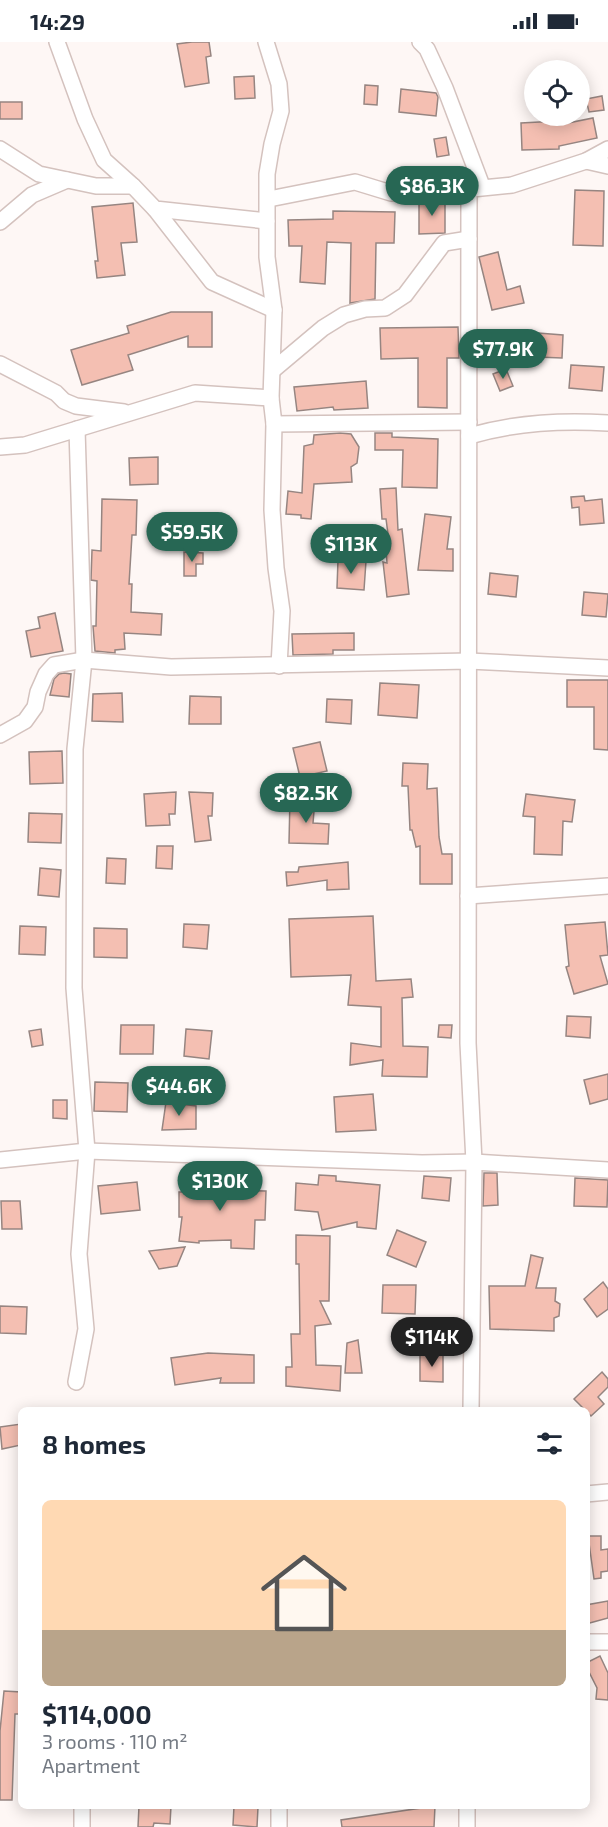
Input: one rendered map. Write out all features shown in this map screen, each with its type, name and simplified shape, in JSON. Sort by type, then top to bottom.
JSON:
[{"type":"street","points":[[57,42],[85,119],[104,160],[155,209],[212,282],[274,310]]},
{"type":"street","points":[[266,42],[279,84],[281,111],[267,174],[267,257],[274,310],[271,398],[274,424],[272,510],[282,611],[279,666]]},
{"type":"street","points":[[420,42],[427,49],[445,88],[477,188]]},
{"type":"street","points":[[268,199],[356,182],[391,194],[512,185],[586,161],[608,148]]},
{"type":"street","points":[[0,149],[39,174],[96,186],[133,186]]},
{"type":"street","points":[[586,161],[608,165]]},
{"type":"street","points":[[0,222],[32,195],[67,180]]},
{"type":"street","points":[[471,1407],[474,1162],[468,1044],[469,194],[477,188]]},
{"type":"street","points":[[155,209],[267,221]]},
{"type":"street","points":[[273,370],[323,328],[344,315],[365,309],[385,308],[405,295],[444,243],[469,239]]},
{"type":"street","points":[[0,364],[76,406],[133,413]]},
{"type":"street","points":[[0,447],[25,445],[195,393],[271,398]]},
{"type":"street","points":[[274,424],[487,430],[546,423],[608,423]]},
{"type":"street","points":[[76,1382],[86,1329],[79,1254],[87,1151],[74,988],[75,749],[84,660],[77,429]]},
{"type":"street","points":[[0,735],[25,721],[35,707],[38,692],[46,674],[54,664],[84,660],[171,667],[469,661],[608,668]]},
{"type":"street","points":[[468,896],[608,886]]},
{"type":"street","points":[[0,1160],[87,1151],[422,1163],[474,1162],[608,1170]]},
{"type":"street","points":[[590,1494],[608,1492]]},
{"type":"street","points":[[590,1642],[608,1642]]},
{"type":"street","points":[[82,1809],[82,1827]]},
{"type":"street","points":[[279,1809],[279,1827]]},
{"type":"street","points":[[467,1809],[467,1827]]},
{"type":"building","points":[[209,42],[211,56],[206,57],[209,83],[185,87],[177,44]]},
{"type":"building","points":[[254,76],[255,98],[235,99],[234,77]]},
{"type":"building","points":[[365,85],[378,86],[377,105],[364,104]]},
{"type":"building","points":[[401,89],[436,93],[438,97],[436,116],[399,112]]},
{"type":"building","points":[[602,96],[604,110],[590,112],[590,98]]},
{"type":"building","points":[[0,102],[22,102],[22,119],[0,119]]},
{"type":"building","points":[[593,118],[597,138],[559,146],[559,149],[522,150],[521,123],[524,123],[524,126],[590,126],[590,119]]},
{"type":"building","points":[[446,137],[449,155],[437,157],[434,139]]},
{"type":"building","points":[[575,190],[604,191],[603,246],[573,245]]},
{"type":"building","points":[[441,200],[441,203],[445,203],[445,233],[419,234],[419,201]]},
{"type":"building","points":[[133,203],[137,242],[121,243],[125,275],[97,278],[95,261],[98,261],[92,207]]},
{"type":"building","points":[[333,211],[395,212],[394,243],[376,243],[375,299],[350,303],[351,243],[327,242],[325,284],[300,282],[302,246],[289,246],[288,220],[333,219]]},
{"type":"building","points":[[498,252],[507,290],[520,286],[524,303],[492,310],[479,257]]},
{"type":"building","points":[[171,312],[212,312],[212,347],[188,347],[188,336],[128,355],[133,370],[82,385],[71,350],[129,333],[127,326]]},
{"type":"building","points":[[458,327],[459,358],[447,358],[447,408],[418,407],[418,358],[381,359],[380,328]]},
{"type":"building","points":[[538,333],[563,335],[562,358],[537,357]]},
{"type":"building","points":[[571,365],[604,367],[602,391],[569,388]]},
{"type":"building","points":[[506,369],[513,386],[500,391],[493,374]]},
{"type":"building","points":[[366,381],[368,408],[334,410],[333,407],[297,411],[294,387]]},
{"type":"building","points":[[375,433],[392,433],[392,437],[438,439],[437,488],[402,487],[403,450],[375,450]]},
{"type":"building","points":[[351,434],[359,447],[357,463],[351,467],[352,482],[314,484],[311,519],[301,518],[301,515],[286,514],[288,491],[302,493],[304,446],[313,444],[314,435]]},
{"type":"building","points":[[158,457],[158,484],[130,485],[129,458]]},
{"type":"building","points":[[396,488],[398,530],[402,529],[409,594],[387,597],[383,562],[387,563],[386,549],[390,549],[386,519],[382,519],[380,489]]},
{"type":"building","points":[[584,496],[585,501],[602,499],[604,523],[580,525],[579,507],[572,508],[571,497]]},
{"type":"building","points":[[102,499],[137,500],[136,535],[132,535],[129,584],[132,584],[131,612],[162,614],[161,635],[124,633],[125,649],[115,650],[115,653],[95,651],[93,626],[96,626],[97,581],[91,580],[92,550],[101,551]]},
{"type":"building","points":[[425,514],[451,517],[447,549],[453,549],[453,571],[418,570]]},
{"type":"building","points":[[184,552],[203,553],[203,564],[196,564],[196,576],[184,576]]},
{"type":"building","points":[[338,560],[366,561],[364,590],[337,588]]},
{"type":"building","points":[[490,573],[518,576],[516,597],[488,594]]},
{"type":"building","points":[[584,592],[608,594],[606,617],[582,615]]},
{"type":"building","points":[[55,613],[63,651],[31,657],[26,631],[40,628],[38,617]]},
{"type":"building","points":[[354,633],[354,650],[333,650],[333,654],[293,655],[292,634]]},
{"type":"building","points":[[64,673],[71,674],[69,697],[50,695],[54,679]]},
{"type":"building","points":[[567,680],[608,680],[608,750],[594,749],[594,707],[567,707]]},
{"type":"building","points":[[380,683],[419,685],[417,718],[378,715]]},
{"type":"building","points":[[122,693],[123,722],[92,721],[93,694]]},
{"type":"building","points":[[190,696],[221,697],[221,724],[189,724]]},
{"type":"building","points":[[327,699],[352,700],[351,724],[326,722]]},
{"type":"building","points":[[320,742],[327,771],[300,777],[293,748]]},
{"type":"building","points":[[62,751],[63,783],[30,784],[29,752]]},
{"type":"building","points":[[403,763],[428,764],[427,789],[437,788],[442,854],[452,854],[452,884],[420,884],[420,846],[416,847],[412,830],[410,830],[408,786],[402,786]]},
{"type":"building","points":[[176,792],[175,814],[169,814],[170,825],[146,826],[144,794]]},
{"type":"building","points":[[189,792],[213,793],[212,816],[208,816],[211,840],[195,842]]},
{"type":"building","points":[[526,794],[575,800],[572,822],[563,821],[562,855],[534,854],[535,817],[523,816]]},
{"type":"building","points":[[290,798],[315,799],[313,823],[329,824],[328,844],[289,843]]},
{"type":"building","points":[[29,813],[62,814],[61,843],[28,842]]},
{"type":"building","points":[[157,846],[173,846],[172,869],[156,868]]},
{"type":"building","points":[[107,858],[126,859],[125,884],[106,883]]},
{"type":"building","points":[[348,862],[349,889],[327,890],[327,880],[287,886],[286,872],[298,872],[299,867]]},
{"type":"building","points":[[40,868],[61,870],[59,897],[38,895]]},
{"type":"building","points":[[373,916],[376,981],[411,979],[413,997],[402,998],[403,1046],[428,1047],[427,1077],[382,1076],[383,1060],[350,1065],[351,1043],[381,1047],[381,1007],[348,1005],[351,975],[291,977],[289,919]]},
{"type":"building","points":[[605,922],[608,955],[600,956],[608,984],[574,994],[566,967],[569,966],[565,925]]},
{"type":"building","points":[[184,924],[209,925],[207,949],[183,947]]},
{"type":"building","points":[[20,926],[46,927],[45,955],[19,954]]},
{"type":"building","points":[[94,928],[127,929],[127,958],[94,957]]},
{"type":"building","points":[[567,1016],[591,1017],[590,1038],[566,1036]]},
{"type":"building","points":[[121,1025],[154,1025],[153,1054],[120,1054]]},
{"type":"building","points":[[439,1025],[452,1025],[451,1038],[438,1037]]},
{"type":"building","points":[[41,1029],[43,1045],[32,1047],[29,1031]]},
{"type":"building","points":[[186,1029],[212,1031],[209,1059],[184,1056]]},
{"type":"building","points":[[608,1074],[608,1099],[590,1104],[584,1080]]},
{"type":"building","points":[[95,1082],[128,1083],[127,1112],[94,1111]]},
{"type":"building","points":[[373,1094],[376,1130],[336,1132],[334,1097]]},
{"type":"building","points":[[53,1100],[67,1100],[67,1119],[53,1118]]},
{"type":"building","points":[[166,1102],[196,1106],[196,1129],[162,1130]]},
{"type":"building","points":[[194,1166],[218,1167],[217,1190],[266,1191],[265,1220],[255,1220],[254,1249],[231,1248],[231,1240],[199,1241],[199,1243],[179,1241],[182,1217],[179,1217],[179,1192],[193,1192]]},
{"type":"building","points":[[484,1173],[497,1173],[498,1205],[483,1206]]},
{"type":"building","points":[[319,1175],[336,1176],[336,1181],[380,1185],[376,1229],[357,1227],[357,1222],[322,1230],[318,1212],[295,1210],[296,1183],[318,1185]]},
{"type":"building","points":[[424,1176],[451,1178],[449,1201],[422,1198]]},
{"type":"building","points":[[575,1178],[608,1180],[607,1207],[574,1206]]},
{"type":"building","points":[[137,1182],[140,1210],[101,1214],[98,1186]]},
{"type":"building","points":[[1,1201],[20,1201],[22,1229],[2,1229]]},
{"type":"building","points":[[397,1230],[426,1242],[416,1267],[387,1255]]},
{"type":"building","points":[[296,1235],[330,1236],[329,1301],[320,1301],[331,1324],[315,1326],[316,1365],[341,1366],[340,1391],[286,1386],[286,1367],[292,1367],[291,1334],[300,1334],[299,1264],[296,1264]]},
{"type":"building","points":[[185,1247],[177,1266],[159,1269],[149,1251]]},
{"type":"building","points":[[531,1255],[543,1258],[536,1288],[556,1288],[555,1301],[560,1304],[559,1316],[554,1318],[554,1331],[490,1329],[489,1286],[525,1286]]},
{"type":"building","points":[[603,1282],[608,1289],[608,1309],[597,1317],[584,1299]]},
{"type":"building","points":[[383,1285],[416,1285],[415,1314],[382,1313]]},
{"type":"building","points":[[0,1306],[27,1307],[26,1334],[0,1333]]},
{"type":"building","points":[[358,1340],[362,1373],[345,1373],[347,1343]]},
{"type":"building","points":[[208,1353],[254,1355],[254,1383],[220,1383],[221,1378],[175,1385],[171,1358]]},
{"type":"building","points":[[420,1354],[443,1354],[443,1382],[420,1381]]},
{"type":"building","points":[[602,1372],[608,1379],[608,1387],[598,1397],[604,1404],[591,1416],[590,1407],[582,1407],[574,1399]]},
{"type":"building","points":[[18,1424],[18,1446],[2,1449],[0,1427]]},
{"type":"building","points":[[590,1536],[601,1536],[601,1550],[608,1549],[608,1571],[601,1572],[601,1578],[594,1579]]},
{"type":"building","points":[[608,1601],[608,1618],[590,1623],[590,1604]]},
{"type":"building","points":[[600,1656],[608,1673],[608,1700],[596,1699],[597,1688],[590,1674],[590,1661]]},
{"type":"building","points":[[4,1691],[18,1692],[12,1800],[0,1800],[0,1731]]},
{"type":"building","points":[[139,1809],[171,1809],[170,1824],[154,1823],[153,1827],[138,1827]]},
{"type":"building","points":[[234,1809],[258,1809],[257,1827],[233,1825]]},
{"type":"building","points":[[415,1809],[435,1809],[434,1827],[342,1827],[341,1820]]}]
